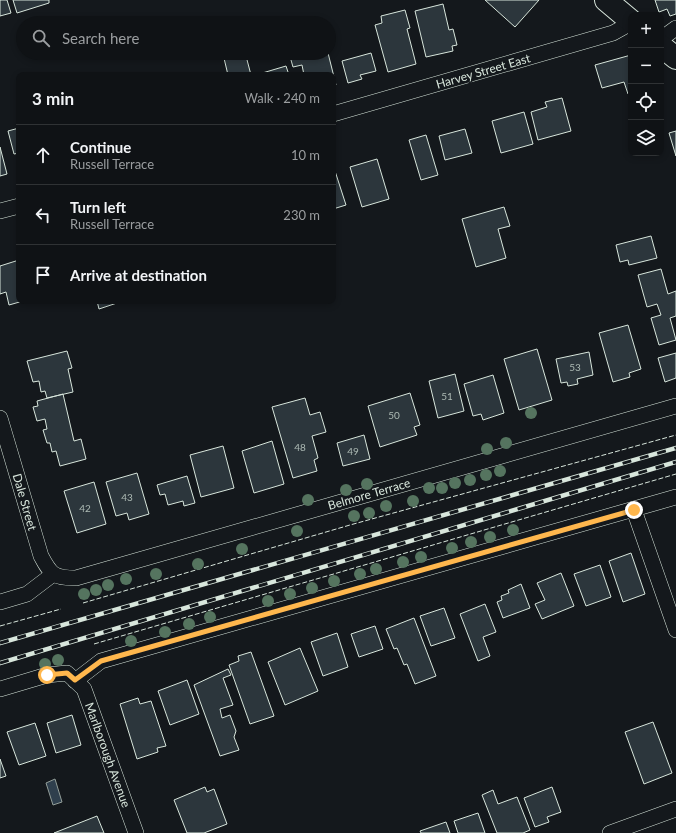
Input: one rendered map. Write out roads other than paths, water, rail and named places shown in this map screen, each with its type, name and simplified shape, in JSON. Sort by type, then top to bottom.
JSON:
[{"type":"main road","points":[[606,0],[628,19]]},
{"type":"main road","points":[[664,48],[676,58]]},
{"type":"street","name":"Harvey Street East","points":[[336,113],[613,33],[628,24]]},
{"type":"street","points":[[664,37],[676,28]]},
{"type":"street","points":[[0,211],[16,207]]},
{"type":"street","name":"Belmore Terrace","points":[[56,576],[76,578],[676,406]]},
{"type":"street","name":"Dale Street","points":[[0,418],[41,556],[56,576]]},
{"type":"street","points":[[0,689],[47,675],[67,673],[75,680],[101,661],[676,497]]},
{"type":"street","points":[[634,510],[676,630]]},
{"type":"street","points":[[0,602],[27,594],[56,576]]},
{"type":"street","name":"Marlborough Avenue","points":[[75,680],[84,688],[136,833]]},
{"type":"street","points":[[610,833],[676,809]]},
{"type":"water","points":[[55,779],[62,802],[53,805],[46,783]]},
{"type":"railway","points":[[0,643],[676,448]]},
{"type":"railway","points":[[0,663],[676,462]]}]
